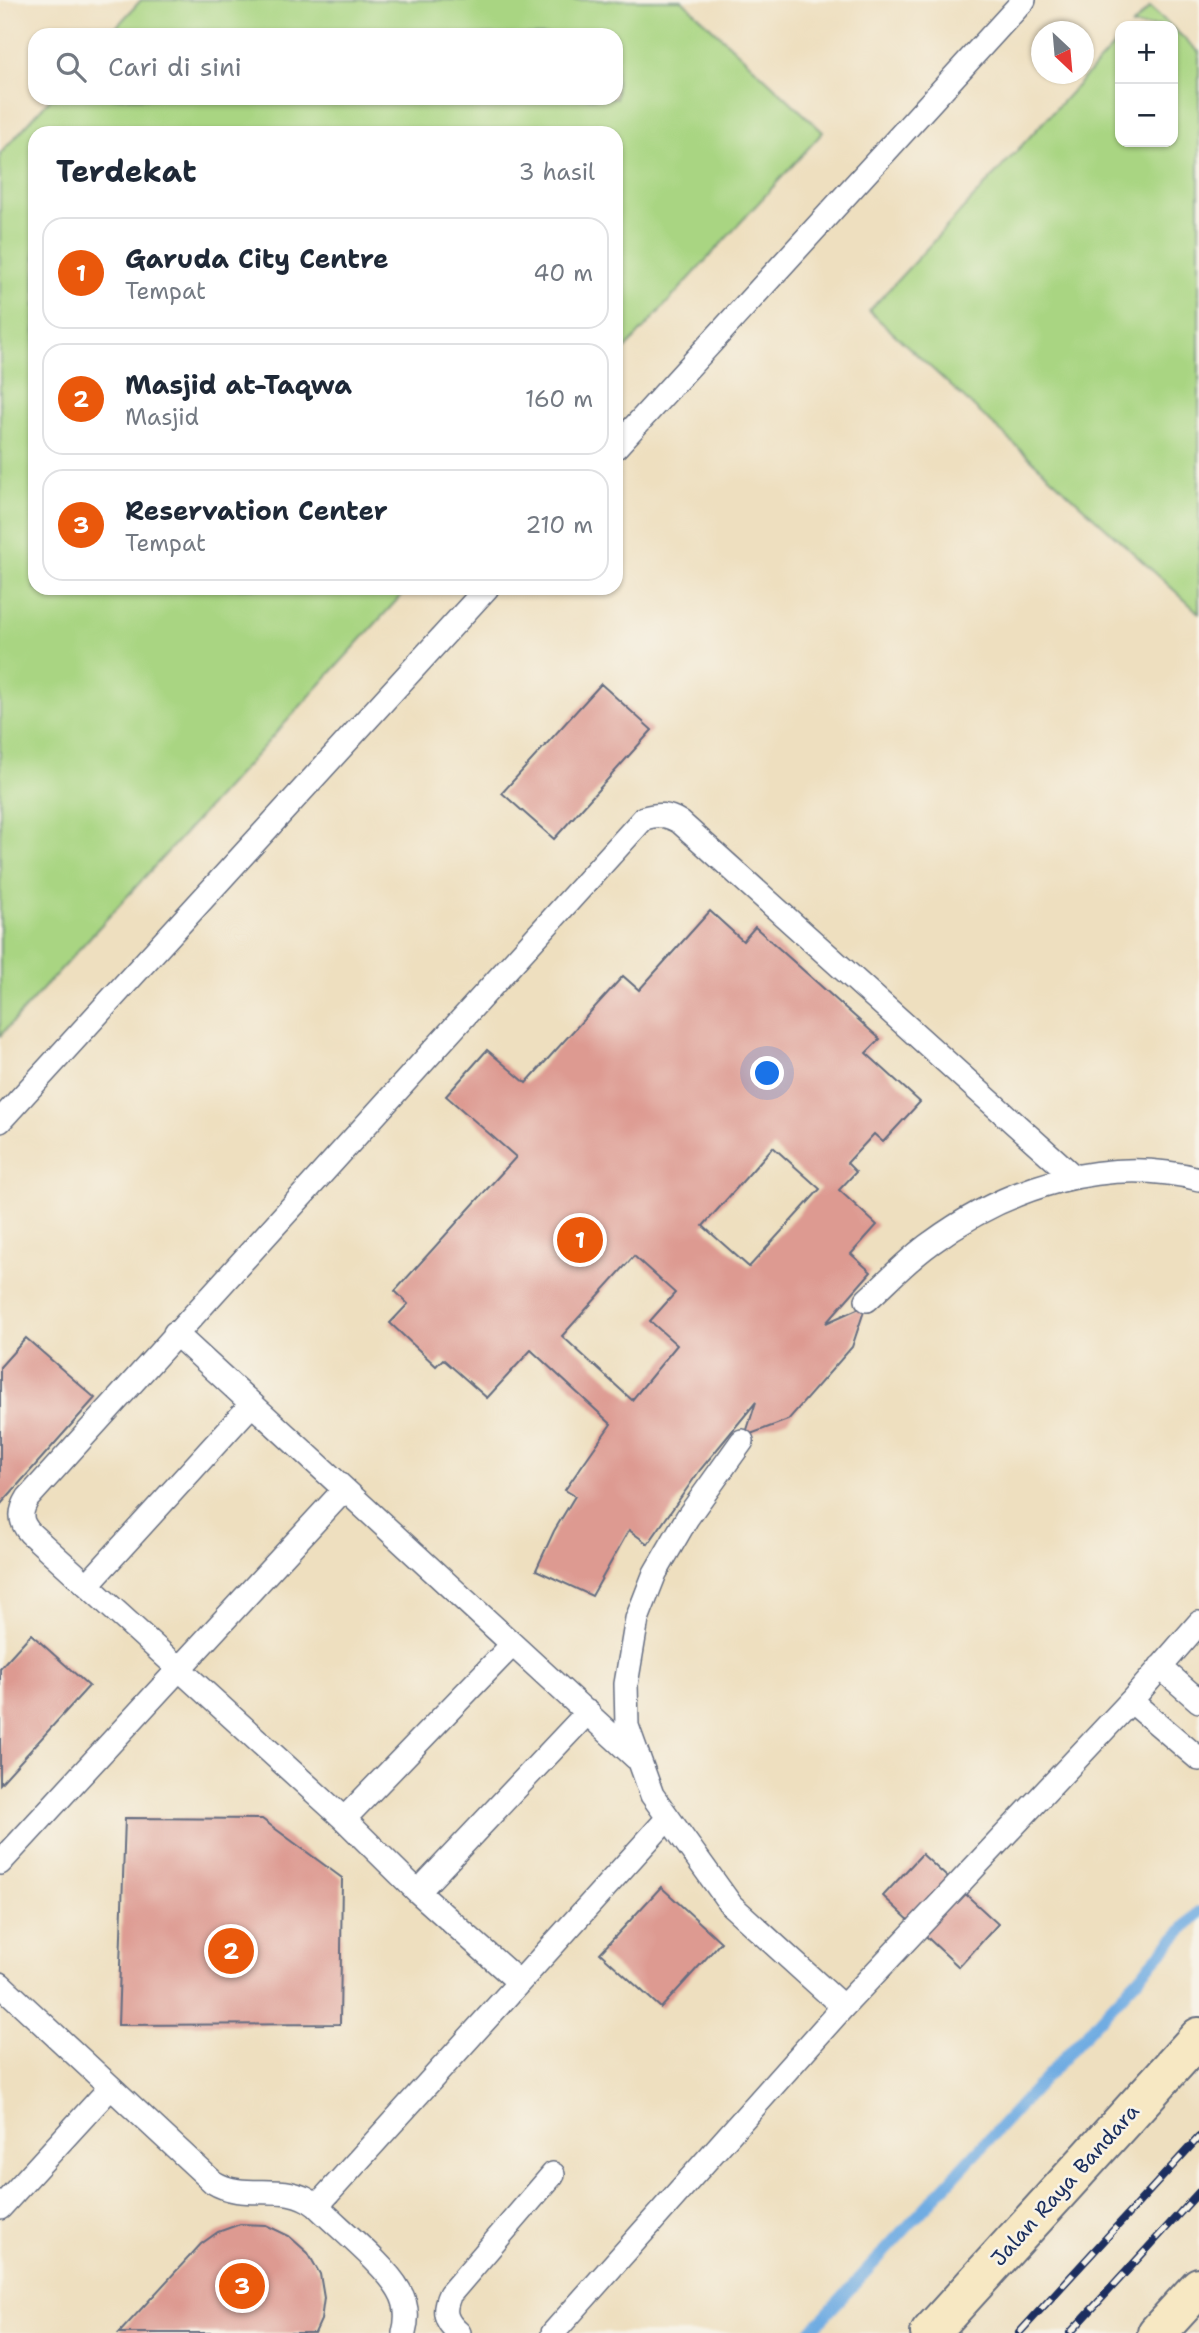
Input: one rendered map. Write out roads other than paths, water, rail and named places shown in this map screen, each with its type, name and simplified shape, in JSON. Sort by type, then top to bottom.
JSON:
[{"type":"street","name":"Jalan Raya Bandara","points":[[930,2333],[1199,2038]]},
{"type":"street","points":[[1157,2333],[1199,2287]]},
{"type":"lane","points":[[623,439],[1024,0]]},
{"type":"lane","points":[[0,1121],[481,595]]},
{"type":"lane","points":[[519,1982],[24,1527],[21,1517],[28,1498],[644,818],[657,814],[671,816],[680,822],[1073,1176]]},
{"type":"lane","points":[[867,1300],[930,1243],[985,1210],[1026,1190],[1073,1176],[1135,1171],[1184,1175],[1199,1179]]},
{"type":"lane","points":[[175,1333],[639,1760]]},
{"type":"lane","points":[[89,1584],[251,1404]]},
{"type":"lane","points":[[742,1440],[687,1518],[655,1573],[637,1619],[626,1684],[627,1726],[652,1795],[731,1905],[843,2007]]},
{"type":"lane","points":[[0,1863],[344,1490]]},
{"type":"lane","points":[[553,2333],[843,2007],[1131,1701],[1199,1623]]},
{"type":"lane","points":[[344,1819],[512,1644]]},
{"type":"lane","points":[[1160,1667],[1199,1701]]},
{"type":"lane","points":[[1131,1701],[1199,1759]]},
{"type":"lane","points":[[418,1892],[588,1712]]},
{"type":"lane","points":[[317,2206],[668,1818]]},
{"type":"lane","points":[[0,1984],[213,2182],[225,2189],[238,2191],[285,2191],[307,2198],[317,2206],[388,2275],[399,2290],[406,2307],[404,2333]]},
{"type":"lane","points":[[0,2208],[110,2088]]},
{"type":"lane","points":[[459,2333],[445,2313],[450,2294],[553,2174]]},
{"type":"waterway","points":[[809,2333],[1199,1912]]},
{"type":"railway","points":[[1019,2333],[1199,2137]]},
{"type":"railway","points":[[1070,2333],[1199,2192]]},
{"type":"place","name":"Garuda City Centre","points":[[580,1240]]},
{"type":"place","name":"Masjid at-Taqwa","points":[[231,1951]]},
{"type":"place","name":"Reservation Center","points":[[242,2286]]}]
